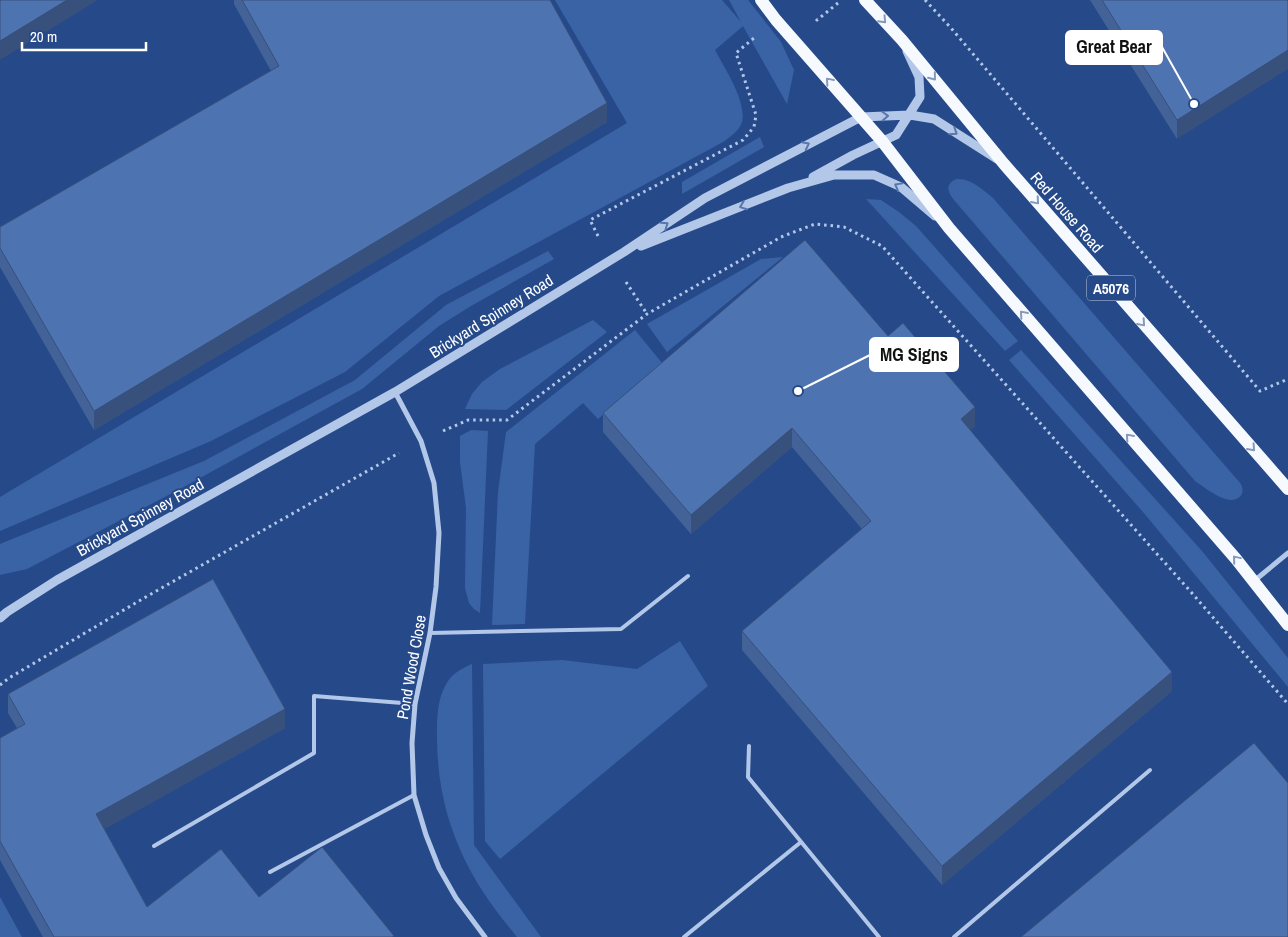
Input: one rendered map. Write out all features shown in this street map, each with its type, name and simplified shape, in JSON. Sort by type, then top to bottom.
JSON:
[{"type":"main road","points":[[761,0],[776,20],[882,141],[949,228],[1236,559],[1288,625]]},
{"type":"main road","name":"Red House Road","points":[[865,0],[902,40],[1004,164],[1288,489]]},
{"type":"street","points":[[800,185],[853,155],[896,135],[920,98],[919,77],[902,40]]},
{"type":"street","name":"Brickyard Spinney Road","points":[[0,618],[57,580],[395,392],[624,252],[705,198],[861,118],[910,115],[934,119],[1004,164]]},
{"type":"street","points":[[624,252],[800,185],[834,175],[874,175],[901,187],[949,228]]},
{"type":"street","name":"Pond Wood Close","points":[[395,392],[421,441],[434,482],[439,533],[436,587],[430,633],[415,704],[412,743],[414,795],[426,835],[439,868],[456,898],[483,936]]},
{"type":"street","points":[[1254,581],[1288,553]]},
{"type":"lane","points":[[430,633],[621,629],[688,576]]},
{"type":"lane","points":[[154,846],[314,753],[314,696],[415,704]]},
{"type":"lane","points":[[749,746],[748,777],[878,937]]},
{"type":"lane","points":[[954,937],[1150,770]]},
{"type":"lane","points":[[270,872],[414,795]]},
{"type":"lane","points":[[684,937],[801,842]]},
{"type":"path","points":[[811,14],[817,20],[842,0]]},
{"type":"path","points":[[925,0],[951,28],[1260,391],[1288,379]]},
{"type":"path","points":[[590,220],[744,140],[754,127],[756,115],[736,54],[776,20]]},
{"type":"path","points":[[844,227],[882,246],[1191,592],[1288,704]]},
{"type":"shaded area","points":[[555,0],[722,0],[741,22],[729,0],[748,0],[781,42],[794,70],[787,104],[743,26],[715,50],[734,85],[743,114],[739,128],[723,142],[439,296],[345,372],[211,441],[0,531],[0,497],[627,123]]},
{"type":"shaded area","points":[[760,137],[764,147],[682,194],[682,182]]},
{"type":"shaded area","points":[[957,179],[972,182],[993,198],[1241,484],[1242,492],[1240,497],[1233,500],[1222,498],[1195,481],[954,200],[948,188],[950,183]]},
{"type":"shaded area","points":[[866,199],[881,200],[916,226],[1018,341],[1005,351]]},
{"type":"shaded area","points":[[548,251],[554,259],[439,326],[362,389],[180,489],[27,569],[0,575],[0,544],[204,461],[355,380],[446,305]]},
{"type":"shaded area","points":[[783,257],[667,352],[647,324],[761,259]]},
{"type":"shaded area","points":[[593,320],[607,332],[506,410],[465,409],[472,394],[482,382],[500,369]]},
{"type":"shaded area","points":[[635,330],[662,363],[598,419],[583,403],[535,444],[525,624],[492,625],[498,492],[506,432]]},
{"type":"shaded area","points":[[1021,350],[1202,551],[1288,658],[1288,687],[1143,512],[1009,360]]},
{"type":"shaded area","points":[[471,430],[488,431],[480,613],[469,603],[465,588],[466,508],[460,462],[460,436]]},
{"type":"shaded area","points":[[680,641],[708,686],[500,859],[485,841],[483,664],[562,660],[637,669]]},
{"type":"shaded area","points":[[472,664],[474,845],[541,937],[517,937],[491,904],[461,852],[449,820],[441,788],[437,754],[438,708],[444,687],[450,678],[458,671]]},
{"type":"shaded area","points":[[0,897],[22,937],[0,937]]},
{"type":"building","points":[[0,0],[67,0],[0,41]]},
{"type":"building","points":[[242,0],[550,0],[607,103],[94,411],[0,248],[0,227],[279,66]]},
{"type":"building","points":[[1102,0],[1288,0],[1288,50],[1177,120]]},
{"type":"building","points":[[805,240],[888,336],[903,323],[975,407],[961,419],[1172,672],[942,866],[742,631],[871,521],[792,428],[691,515],[603,413]]},
{"type":"building","points":[[213,579],[285,709],[96,814],[147,907],[221,849],[259,897],[322,847],[394,936],[54,937],[0,841],[0,738],[25,724],[8,694]]},
{"type":"building","points":[[1254,743],[1288,783],[1288,937],[1021,937]]},
{"type":"place","name":"Great Bear","points":[[1194,104]]},
{"type":"place","name":"MG Signs","points":[[798,391]]}]
